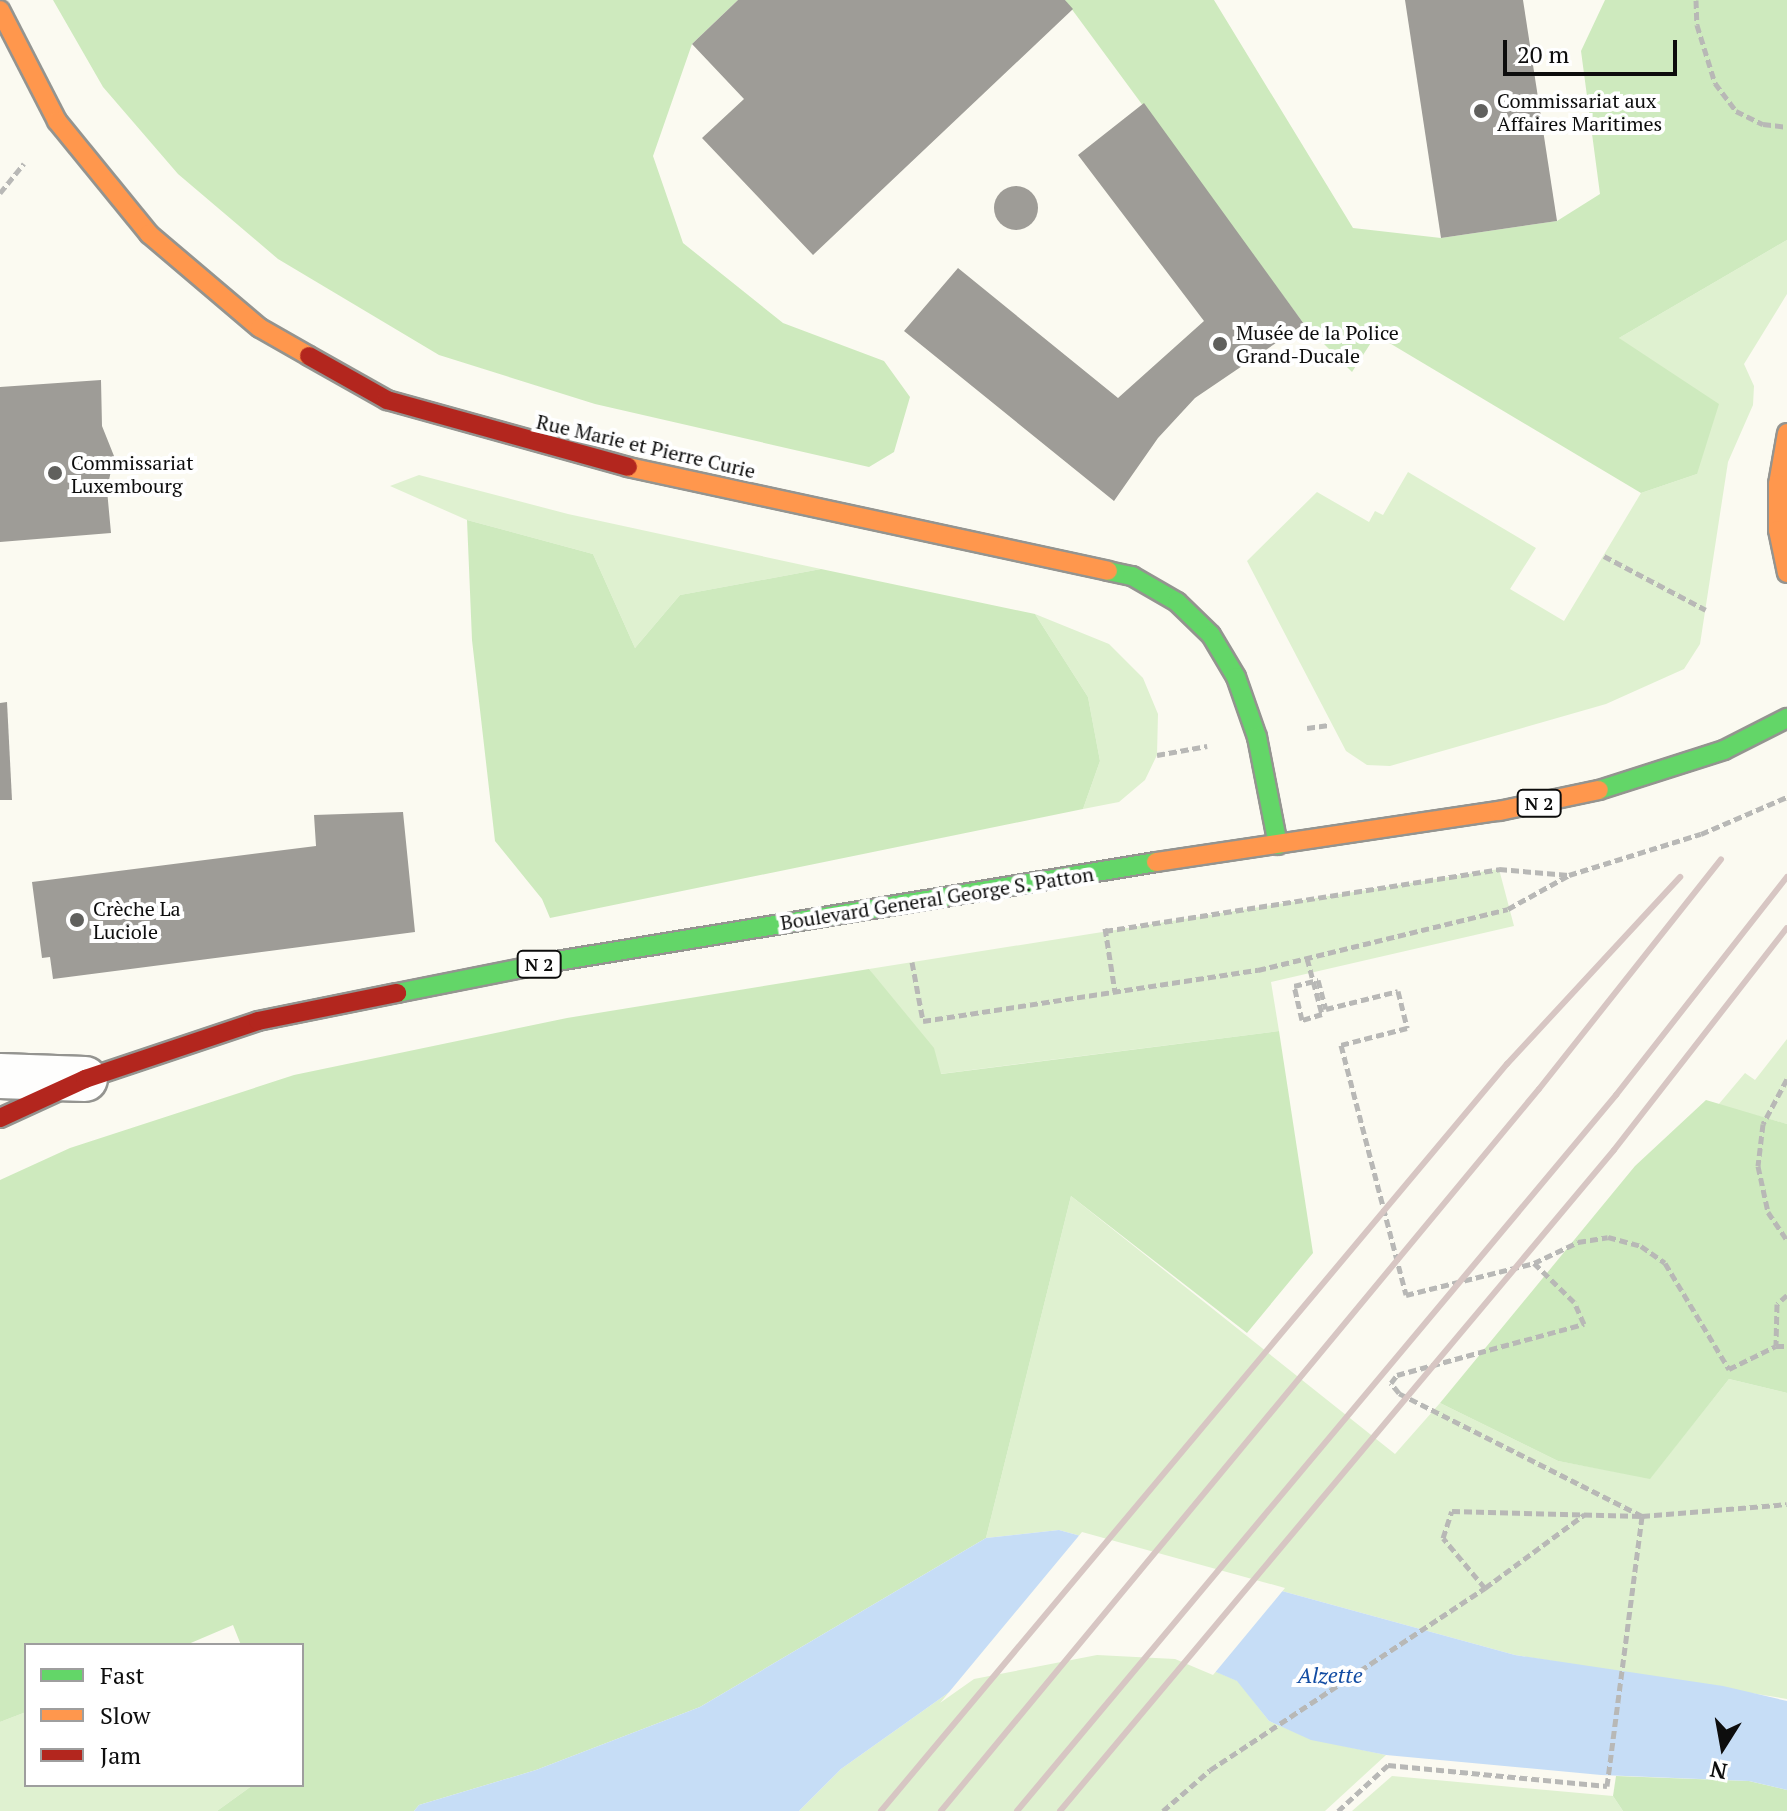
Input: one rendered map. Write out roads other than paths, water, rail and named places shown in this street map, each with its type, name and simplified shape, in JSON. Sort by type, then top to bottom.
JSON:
[{"type":"main road","name":"Rue Marie et Pierre Curie","points":[[0,10],[57,121],[149,234],[260,328],[387,400],[581,457],[1132,576],[1177,602],[1211,635],[1236,677],[1257,737],[1278,845]]},
{"type":"main road","points":[[1787,433],[1778,484],[1778,530],[1787,573]]},
{"type":"main road","name":"Boulevard General George S. Patton","points":[[0,1118],[85,1079],[258,1021],[557,961],[1499,811],[1623,785],[1724,750],[1787,718]]},
{"type":"street","name":"Boulevard General George S. Patton","points":[[0,1076],[85,1079]]},
{"type":"water","name":"Alzette","points":[[1059,1530],[1515,1655],[1723,1686],[1787,1701],[1787,1790],[1749,1781],[1601,1775],[1386,1755],[1311,1740],[1269,1721],[1237,1681],[1176,1655],[1097,1651],[972,1676],[841,1769],[799,1811],[414,1811],[419,1805],[536,1770],[700,1707],[986,1538]]},
{"type":"railway","points":[[941,1811],[1539,1089],[1721,859]]},
{"type":"railway","points":[[881,1811],[1507,1064],[1680,877]]},
{"type":"railway","points":[[1017,1811],[1616,1095],[1787,877]]},
{"type":"railway","points":[[1060,1811],[1614,1150],[1787,928]]},
{"type":"place","name":"Commissariat aux Affaires Maritimes","points":[[1481,111]]},
{"type":"place","name":"Musée de la Police Grand-Ducale","points":[[1220,344]]},
{"type":"place","name":"Commissariat Luxembourg","points":[[55,473]]},
{"type":"place","name":"Crèche La Luciole","points":[[77,920]]}]
